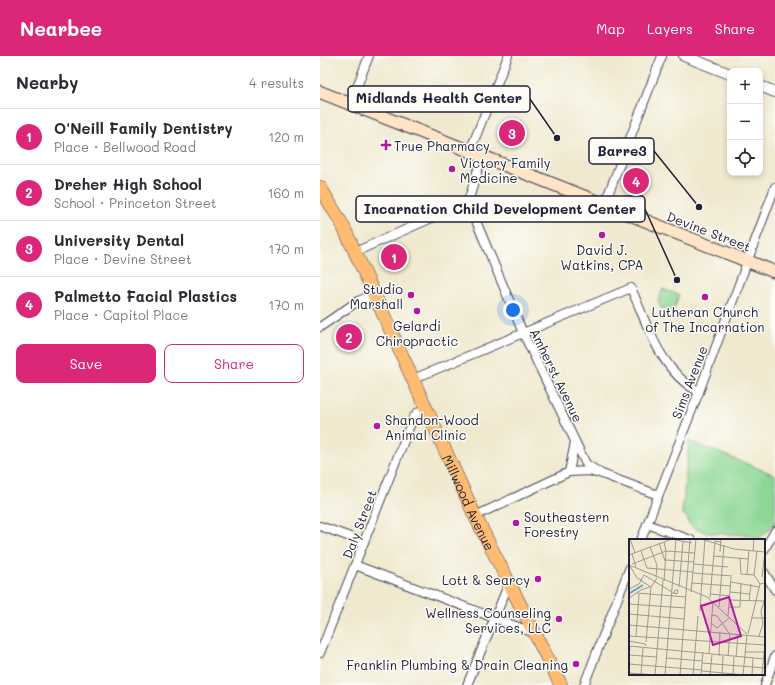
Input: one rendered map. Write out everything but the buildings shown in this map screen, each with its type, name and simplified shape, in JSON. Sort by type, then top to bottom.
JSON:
[{"type":"main road","name":"Devine Street","points":[[320,92],[775,272]]},
{"type":"main road","name":"Millwood Avenue","points":[[320,187],[342,224],[375,294],[475,516],[561,685]]},
{"type":"street","points":[[350,104],[369,56]]},
{"type":"street","points":[[470,151],[508,56]]},
{"type":"street","points":[[604,204],[662,56]]},
{"type":"street","points":[[684,56],[727,73]]},
{"type":"street","points":[[763,87],[775,92]]},
{"type":"street","points":[[355,252],[468,202],[482,156]]},
{"type":"street","name":"Sims Avenue","points":[[641,539],[699,392],[746,261],[775,187]]},
{"type":"street","name":"Amherst Avenue","points":[[468,202],[523,333],[586,464],[602,474],[658,495]]},
{"type":"street","points":[[413,380],[631,288],[656,346],[675,374],[684,383],[699,392]]},
{"type":"street","points":[[320,327],[351,306],[375,294]]},
{"type":"street","name":"Daly Street","points":[[320,654],[322,645],[414,418],[417,414],[426,409]]},
{"type":"street","points":[[570,472],[576,442]]},
{"type":"street","points":[[475,516],[570,472],[589,471],[602,474]]},
{"type":"street","points":[[647,524],[688,539]]},
{"type":"street","points":[[320,526],[364,542]]},
{"type":"street","points":[[765,546],[775,531]]},
{"type":"street","points":[[355,565],[534,634]]},
{"type":"street","points":[[584,685],[629,570]]},
{"type":"street","points":[[765,574],[775,590]]},
{"type":"street","points":[[467,685],[509,583]]},
{"type":"street","points":[[765,685],[775,656]]},
{"type":"green space","points":[[663,289],[679,295],[673,312],[661,308],[658,301]]},
{"type":"green space","points":[[689,441],[775,475],[775,524],[759,539],[749,535],[706,533],[699,529],[695,529],[688,523],[688,519],[682,513]]},
{"type":"place","name":"University Dental","points":[[512,133]]},
{"type":"place","name":"Midlands Health Center","points":[[557,138]]},
{"type":"place","name":"True Pharmacy","points":[[386,145]]},
{"type":"place","name":"Victory Family Medicine","points":[[452,169]]},
{"type":"place","name":"Palmetto Facial Plastics","points":[[636,181]]},
{"type":"place","name":"Barre3","points":[[699,207]]},
{"type":"place","name":"David J. Watkins, CPA","points":[[602,235]]},
{"type":"place","name":"O'Neill Family Dentistry","points":[[394,257]]},
{"type":"place","name":"Incarnation Child Development Center","points":[[677,280]]},
{"type":"place","name":"Studio Marshall","points":[[411,295]]},
{"type":"place","name":"Lutheran Church of The Incarnation","points":[[705,297]]},
{"type":"place","name":"Gelardi Chiropractic","points":[[417,311]]},
{"type":"place","name":"Dreher High School","points":[[349,337]]},
{"type":"place","name":"Shandon-Wood Animal Clinic","points":[[377,426]]},
{"type":"place","name":"Southeastern Forestry","points":[[516,523]]},
{"type":"place","name":"Lott & Searcy","points":[[538,579]]},
{"type":"place","name":"Wellness Counseling Services, LLC","points":[[559,619]]},
{"type":"place","name":"Franklin Plumbing & Drain Cleaning","points":[[576,664]]}]
